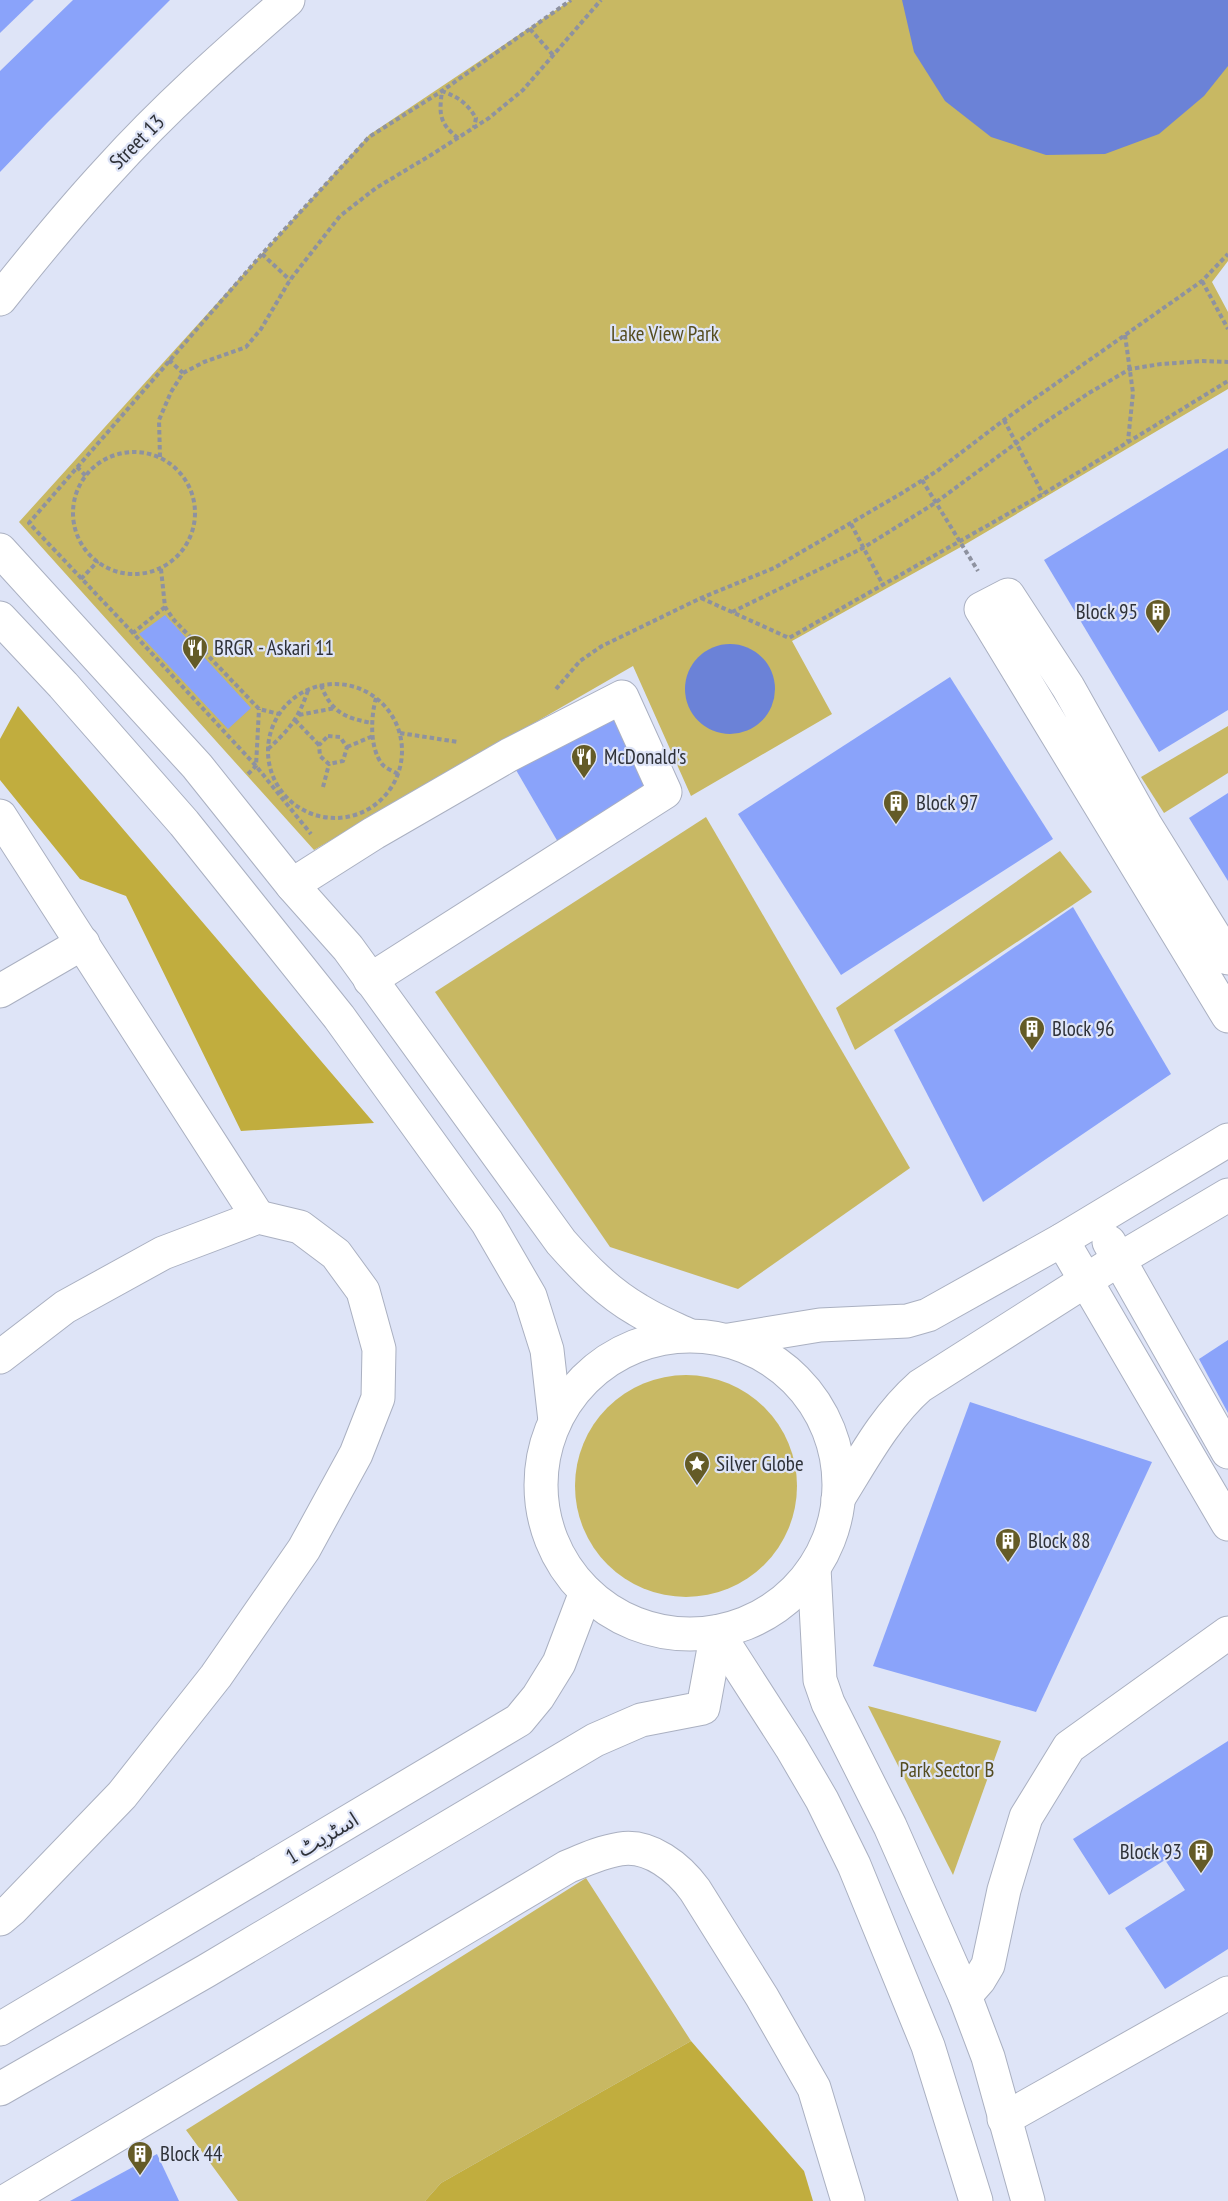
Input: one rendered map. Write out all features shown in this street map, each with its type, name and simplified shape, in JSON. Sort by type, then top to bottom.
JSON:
[{"type":"street","name":"Street 13","points":[[0,299],[110,168],[228,52],[288,0]]},
{"type":"street","points":[[0,550],[197,766],[292,885],[348,948],[561,1242],[583,1268],[607,1289],[638,1310],[688,1335]]},
{"type":"street","points":[[995,602],[981,609],[1133,833],[1228,958]]},
{"type":"street","points":[[0,618],[63,685],[184,823],[339,1017],[487,1222],[530,1296],[547,1350],[555,1421]]},
{"type":"street","points":[[292,885],[374,833],[509,755],[622,697],[664,792],[370,980]]},
{"type":"street","points":[[0,816],[258,1217]]},
{"type":"street","points":[[1133,833],[1228,1016]]},
{"type":"street","points":[[0,991],[83,943]]},
{"type":"street","points":[[729,1340],[820,1326],[907,1321],[928,1315],[1062,1240],[1228,1140]]},
{"type":"street","points":[[838,1499],[888,1419],[920,1386],[1118,1260],[1228,1195]]},
{"type":"street","points":[[0,1357],[64,1306],[163,1253],[258,1217],[300,1227],[336,1254],[363,1291],[379,1349],[378,1398],[356,1454],[304,1549],[216,1676],[122,1795],[12,1910],[0,1919]]},
{"type":"street","points":[[1097,1219],[1228,1452]]},
{"type":"street","points":[[1062,1240],[1228,1524]]},
{"type":"street","points":[[688,1335],[729,1340],[762,1353],[790,1373],[813,1400],[830,1430],[838,1465],[838,1499],[834,1524],[826,1547],[814,1568],[795,1591],[771,1610],[745,1623],[717,1632],[681,1634],[646,1628],[614,1614],[586,1592],[562,1563],[547,1530],[541,1493],[543,1456],[555,1421],[578,1386],[609,1359],[647,1342],[688,1335]]},
{"type":"street","points":[[814,1568],[820,1680],[828,1703],[890,1826],[965,1996],[988,2057],[1028,2201]]},
{"type":"street","name":"اسٹریٹ 1","points":[[0,2029],[519,1720],[538,1697],[559,1663],[586,1592]]},
{"type":"street","points":[[0,2089],[206,1971],[595,1740],[641,1720],[703,1708],[717,1632]]},
{"type":"street","points":[[717,1632],[791,1747],[822,1800],[854,1865],[928,2046],[976,2201]]},
{"type":"street","points":[[965,1996],[980,1980],[987,1965],[1004,1890],[1026,1817],[1069,1747],[1228,1633]]},
{"type":"street","points":[[6,2201],[567,1867],[599,1854],[623,1848],[647,1851],[664,1860],[684,1874],[695,1890],[762,1997],[814,2088],[848,2201]]},
{"type":"street","points":[[1004,2119],[1228,1993]]},
{"type":"path","points":[[317,839],[256,766],[29,523],[262,254],[369,136],[442,91],[571,0]]},
{"type":"path","points":[[160,457],[159,420],[171,392],[183,373],[204,362],[246,347],[261,329],[290,280],[340,216],[376,188],[474,129],[523,90],[601,0]]},
{"type":"path","points":[[530,29],[553,55]]},
{"type":"path","points":[[442,91],[458,97],[469,106],[476,118],[474,129]]},
{"type":"path","points":[[442,91],[439,114],[447,130],[458,138]]},
{"type":"path","points":[[262,254],[290,280]]},
{"type":"path","points":[[551,694],[580,661],[602,646],[701,598],[774,568],[937,471],[1004,420],[1202,281],[1228,254]]},
{"type":"path","points":[[1202,281],[1228,329]]},
{"type":"path","points":[[1125,335],[1133,393],[1128,442]]},
{"type":"path","points":[[169,360],[183,373]]},
{"type":"path","points":[[731,612],[863,549],[935,503],[1089,393],[1130,369],[1203,361],[1228,362]]},
{"type":"path","points":[[701,598],[789,638],[1043,494],[1228,381]]},
{"type":"path","points":[[1004,420],[1043,494]]},
{"type":"path","points":[[133,451],[160,457],[187,478],[197,512],[187,546],[161,569],[135,575],[108,569],[87,553],[75,528],[74,501],[86,476],[106,458],[133,451]]},
{"type":"path","points":[[77,468],[86,476]]},
{"type":"path","points":[[922,480],[995,602]]},
{"type":"path","points":[[851,524],[883,585]]},
{"type":"path","points":[[81,579],[98,561]]},
{"type":"path","points":[[161,569],[165,607],[182,628],[259,709],[279,714]]},
{"type":"path","points":[[133,633],[165,607]]},
{"type":"path","points":[[341,684],[360,688],[376,698],[394,720],[400,733],[402,753],[398,774],[383,797],[360,813],[342,818],[323,817],[305,811],[290,801],[277,786],[270,769],[268,749],[271,731],[279,714],[292,699],[308,689],[321,685],[341,684]]},
{"type":"path","points":[[321,685],[327,701],[335,708],[349,718],[372,723]]},
{"type":"path","points":[[268,749],[288,731],[299,715],[308,689]]},
{"type":"path","points":[[376,698],[372,714],[373,736],[382,764],[398,774]]},
{"type":"path","points":[[299,715],[335,708]]},
{"type":"path","points":[[242,781],[256,766],[259,709]]},
{"type":"path","points":[[295,720],[319,745],[320,756],[328,764]]},
{"type":"path","points":[[400,733],[460,742]]},
{"type":"path","points":[[319,745],[328,736],[340,737],[347,747]]},
{"type":"path","points":[[328,764],[343,760],[347,747],[373,736]]},
{"type":"path","points":[[323,787],[328,764]]},
{"type":"path","points":[[256,766],[270,769]]},
{"type":"green space","name":"Lake View Park","points":[[571,0],[1228,0],[1228,261],[1212,282],[1228,312],[1228,389],[959,548],[792,641],[832,714],[691,796],[633,666],[314,850],[19,522],[369,135]]},
{"type":"green space","points":[[1228,726],[1228,773],[1164,813],[1141,777]]},
{"type":"green space","points":[[706,817],[910,1168],[738,1289],[610,1247],[435,992]]},
{"type":"green space","points":[[1060,851],[1092,892],[855,1050],[836,1008]]},
{"type":"green space","points":[[675,1375],[697,1375],[729,1383],[748,1393],[765,1407],[779,1424],[789,1443],[795,1464],[797,1486],[795,1508],[789,1529],[779,1548],[765,1565],[748,1579],[718,1593],[697,1597],[675,1597],[654,1593],[624,1579],[600,1557],[593,1548],[579,1518],[575,1497],[575,1475],[579,1454],[593,1424],[615,1400],[624,1393],[654,1379]]},
{"type":"green space","name":"Park Sector B","points":[[868,1706],[1001,1741],[953,1875]]},
{"type":"green space","points":[[586,1878],[691,2041],[441,2183],[425,2201],[238,2201],[186,2130]]},
{"type":"shaded area","points":[[18,706],[374,1123],[241,1131],[126,896],[80,879],[0,780],[0,739]]},
{"type":"shaded area","points":[[691,2041],[804,2171],[813,2201],[425,2201],[441,2183]]},
{"type":"water","points":[[902,0],[1228,0],[1228,66],[1204,96],[1159,134],[1105,154],[1046,155],[991,137],[945,101],[914,52]]},
{"type":"water","points":[[730,644],[747,647],[762,657],[772,672],[775,689],[772,706],[762,721],[747,731],[730,734],[713,731],[698,721],[688,706],[685,689],[688,672],[698,657],[713,647]]},
{"type":"building","points":[[0,0],[34,0],[0,33]]},
{"type":"building","points":[[73,0],[170,0],[0,172],[0,71]]},
{"type":"building","name":"Block 95","points":[[1228,448],[1228,710],[1159,752],[1044,560]]},
{"type":"building","name":"BRGR - Askari 11","points":[[165,615],[251,708],[228,729],[139,634]]},
{"type":"building","name":"Block 97","points":[[950,677],[1053,839],[841,975],[738,814]]},
{"type":"building","name":"McDonald's","points":[[612,713],[652,789],[562,849],[516,770]]},
{"type":"building","points":[[1228,793],[1228,881],[1189,818]]},
{"type":"building","name":"Block 96","points":[[1073,907],[1171,1074],[983,1202],[894,1030]]},
{"type":"building","points":[[1228,1340],[1228,1413],[1199,1359]]},
{"type":"building","name":"Block 88","points":[[970,1402],[1152,1462],[1036,1712],[873,1666]]},
{"type":"building","name":"Block 93","points":[[1228,1741],[1228,1949],[1165,1989],[1125,1928],[1185,1890],[1165,1860],[1109,1895],[1073,1839]]},
{"type":"building","name":"Block 44","points":[[157,2154],[179,2201],[70,2201]]},
{"type":"place","name":"Block 95","points":[[1158,635]]},
{"type":"place","name":"BRGR - Askari 11","points":[[195,671]]},
{"type":"place","name":"McDonald's","points":[[584,780]]},
{"type":"place","name":"Block 97","points":[[896,826]]},
{"type":"place","name":"Block 96","points":[[1032,1052]]},
{"type":"place","name":"Silver Globe","points":[[697,1487]]},
{"type":"place","name":"Block 88","points":[[1008,1564]]},
{"type":"place","name":"Block 93","points":[[1201,1875]]},
{"type":"place","name":"Block 44","points":[[140,2177]]}]
